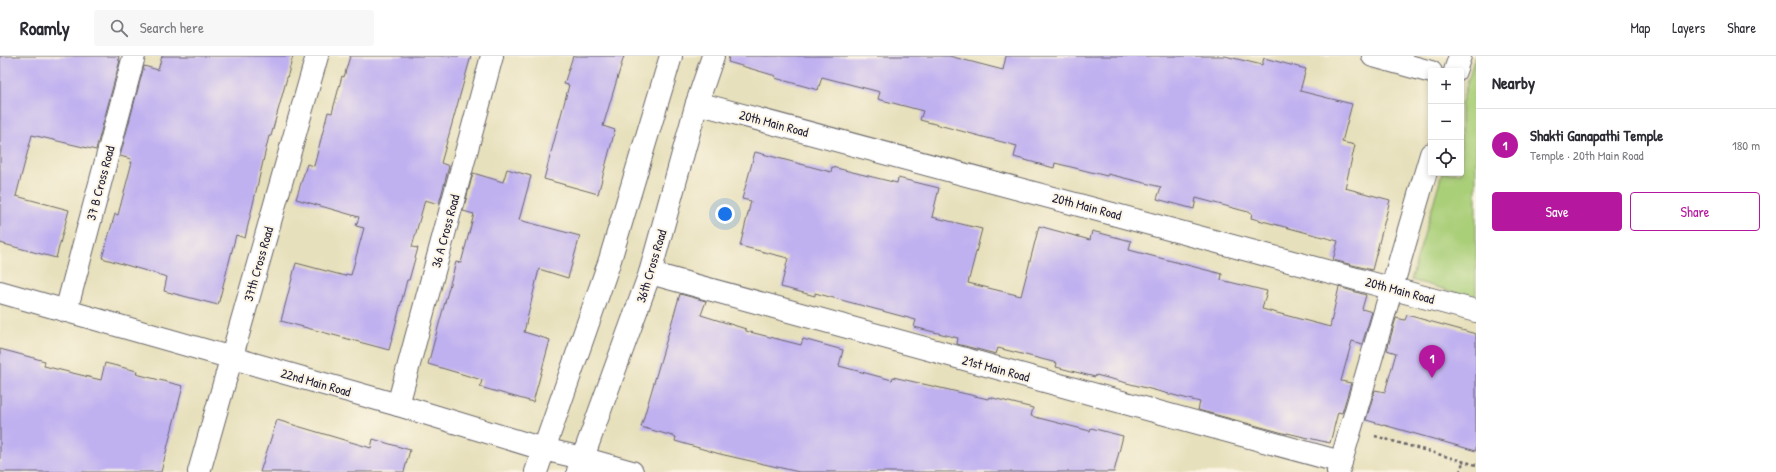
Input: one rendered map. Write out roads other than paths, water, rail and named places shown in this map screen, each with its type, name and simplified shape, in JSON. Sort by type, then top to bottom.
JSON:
[{"type":"street","name":"37 B Cross Road","points":[[66,311],[134,56]]},
{"type":"street","name":"37th Cross Road","points":[[199,472],[317,56]]},
{"type":"street","name":"36 A Cross Road","points":[[398,405],[492,56]]},
{"type":"street","points":[[536,472],[609,263],[671,56]]},
{"type":"street","name":"36th Cross Road","points":[[580,465],[650,274],[697,103],[712,56]]},
{"type":"street","points":[[1373,56],[1428,71]]},
{"type":"street","points":[[1456,68],[1460,56]]},
{"type":"street","name":"20th Main Road","points":[[697,103],[1476,311]]},
{"type":"street","points":[[1340,467],[1428,164]]},
{"type":"street","name":"21st Main Road","points":[[650,274],[1340,467]]},
{"type":"street","name":"22nd Main Road","points":[[0,292],[398,405],[543,449],[580,465],[632,472]]},
{"type":"place","name":"Shakti Ganapathi Temple","points":[[1432,378]]}]
